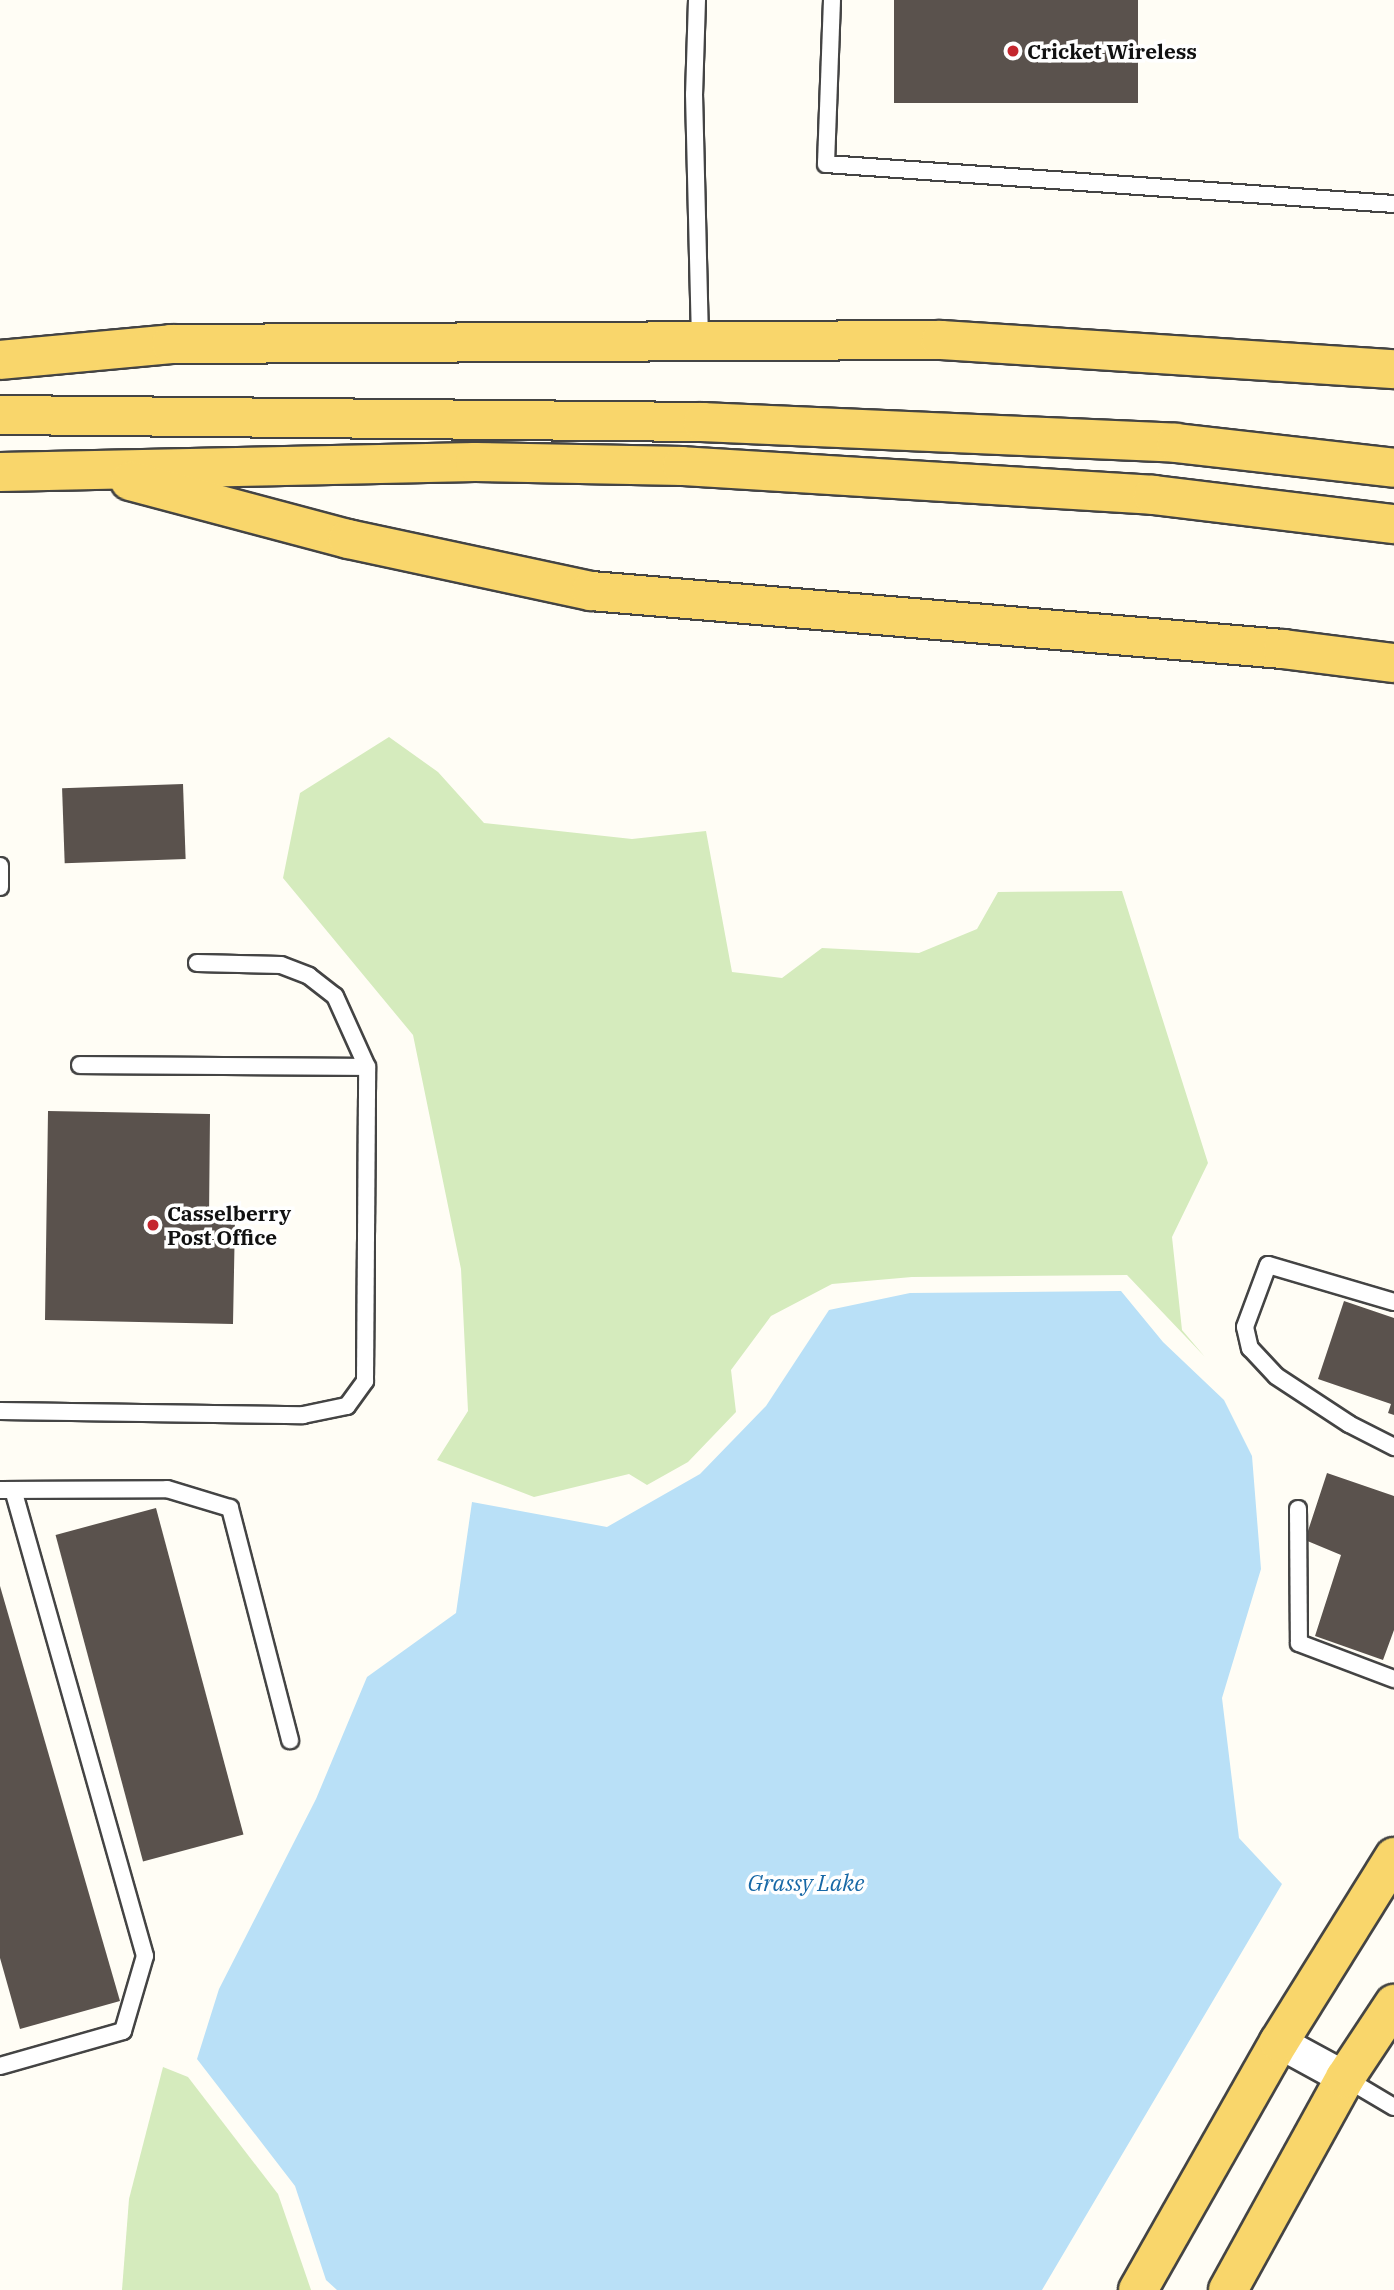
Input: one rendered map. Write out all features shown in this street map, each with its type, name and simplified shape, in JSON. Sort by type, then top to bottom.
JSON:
[{"type":"main road","points":[[0,360],[171,344],[941,340],[1394,369]]},
{"type":"main road","points":[[0,415],[703,422],[1175,443],[1394,468]]},
{"type":"main road","points":[[0,472],[475,461],[682,466],[1153,495],[1394,524]]},
{"type":"main road","points":[[87,470],[348,539],[591,591],[1283,649],[1394,663]]},
{"type":"main road","points":[[1138,2290],[1279,2042],[1394,1857]]},
{"type":"main road","points":[[1228,2290],[1345,2078],[1394,2004]]},
{"type":"street","points":[[1279,2042],[1345,2078]]},
{"type":"lane","points":[[698,0],[694,94],[700,340]]},
{"type":"lane","points":[[832,0],[826,164],[1394,204]]},
{"type":"lane","points":[[0,866],[1,887]]},
{"type":"lane","points":[[0,1411],[303,1415],[347,1406],[365,1381],[367,1068],[335,996],[309,976],[281,965],[197,963]]},
{"type":"lane","points":[[80,1065],[367,1068]]},
{"type":"lane","points":[[1394,1302],[1268,1265],[1245,1327],[1250,1348],[1276,1376],[1349,1424],[1394,1447]]},
{"type":"lane","points":[[0,2066],[123,2031],[145,1956],[7,1490],[167,1489],[230,1508],[290,1740]]},
{"type":"lane","points":[[1298,1510],[1299,1643],[1394,1679]]},
{"type":"lane","points":[[1345,2078],[1394,2107]]},
{"type":"green space","points":[[389,737],[438,772],[484,823],[632,839],[706,831],[732,972],[782,978],[822,948],[919,953],[977,929],[998,892],[1122,891],[1208,1163],[1172,1237],[1182,1330],[1205,1357],[1127,1275],[912,1277],[832,1284],[771,1316],[731,1370],[736,1412],[688,1462],[647,1485],[629,1474],[534,1497],[437,1460],[468,1411],[461,1269],[413,1035],[283,878],[300,793]]},
{"type":"green space","points":[[163,2067],[188,2077],[278,2194],[311,2290],[122,2290],[129,2199]]},
{"type":"water","name":"Grassy Lake","points":[[1121,1291],[1163,1342],[1224,1400],[1252,1456],[1261,1569],[1222,1698],[1239,1838],[1282,1884],[1042,2290],[337,2290],[326,2280],[295,2186],[197,2059],[219,1989],[316,1799],[367,1677],[456,1613],[472,1502],[607,1527],[700,1474],[766,1406],[829,1310],[910,1293]]},
{"type":"building","name":"Cricket Wireless","points":[[894,0],[1138,0],[1138,103],[894,103]]},
{"type":"building","points":[[183,784],[186,859],[65,863],[62,788]]},
{"type":"building","points":[[48,1111],[210,1114],[209,1218],[235,1219],[233,1324],[45,1320]]},
{"type":"building","points":[[1344,1301],[1394,1318],[1394,1415],[1388,1413],[1391,1404],[1318,1379]]},
{"type":"building","points":[[1327,1473],[1394,1496],[1394,1630],[1383,1660],[1315,1636],[1341,1555],[1305,1540]]},
{"type":"building","points":[[156,1508],[243,1834],[143,1861],[56,1535]]},
{"type":"building","points":[[0,1586],[120,2001],[20,2029],[0,1958]]},
{"type":"place","name":"Cricket Wireless","points":[[1013,51]]},
{"type":"place","name":"Casselberry Post Office","points":[[153,1225]]}]
